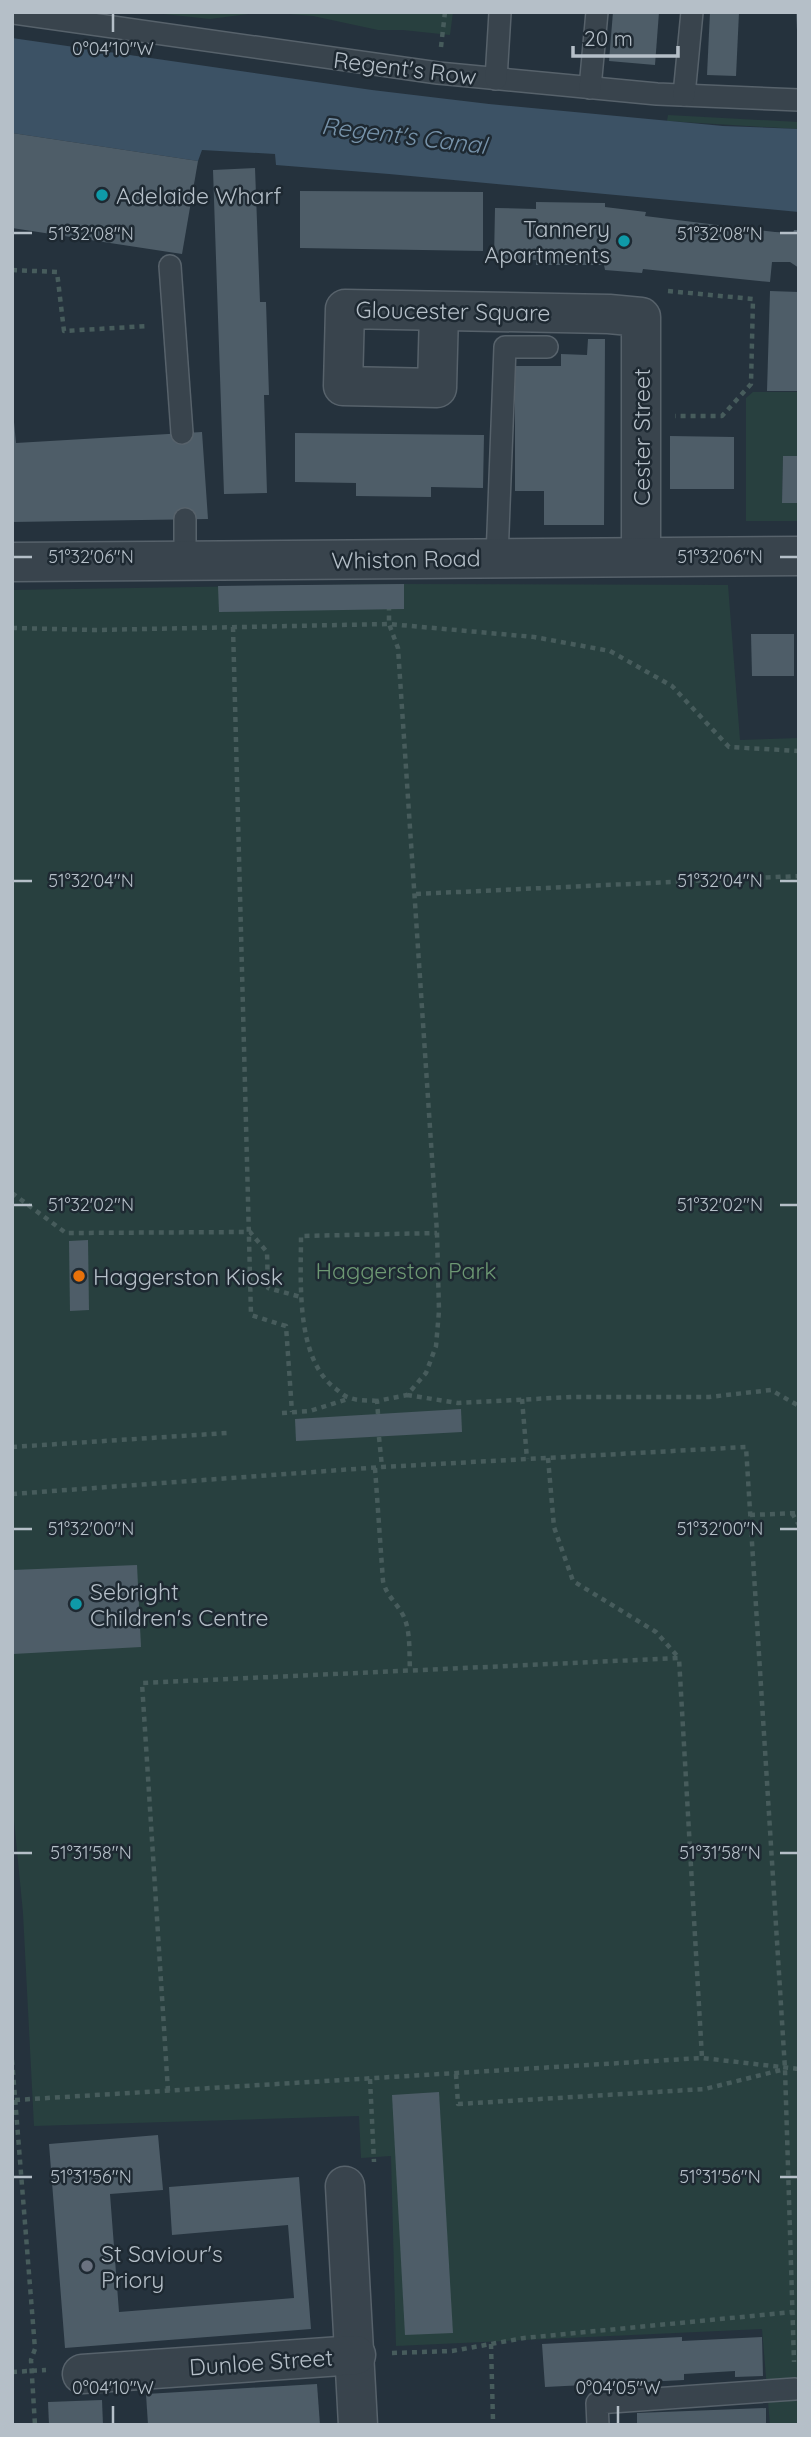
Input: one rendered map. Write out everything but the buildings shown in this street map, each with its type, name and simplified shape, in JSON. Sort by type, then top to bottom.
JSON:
[{"type":"street","name":"Gloucester Square","points":[[439,311],[437,388],[343,386],[345,309],[608,314],[641,317]]},
{"type":"street","name":"Cester Street","points":[[641,317],[641,556]]},
{"type":"street","name":"Whiston Road","points":[[12,562],[799,556]]},
{"type":"street","points":[[358,2425],[356,2355],[360,2177]]},
{"type":"street","name":"Dunloe Street","points":[[82,2374],[356,2355]]},
{"type":"lane","points":[[590,88],[597,12]]},
{"type":"lane","points":[[684,96],[692,12]]},
{"type":"lane","name":"Regent's Row","points":[[13,13],[396,68],[684,96],[799,100]]},
{"type":"lane","points":[[496,79],[500,13]]},
{"type":"lane","points":[[170,266],[182,433]]},
{"type":"lane","points":[[497,558],[505,347],[547,347]]},
{"type":"lane","points":[[185,519],[185,561]]},
{"type":"lane","points":[[598,2425],[597,2403],[795,2389]]},
{"type":"path","points":[[12,270],[57,272],[64,331],[175,325]]},
{"type":"path","points":[[641,317],[652,289],[753,299],[751,384],[722,416],[641,415]]},
{"type":"path","points":[[389,609],[389,624],[398,648],[416,894],[437,1233],[439,1311],[436,1346],[426,1373],[407,1395]]},
{"type":"path","points":[[12,628],[96,630],[389,624],[534,637],[610,651],[672,686],[729,747],[799,751]]},
{"type":"path","points":[[233,627],[251,1315],[286,1326],[292,1412]]},
{"type":"path","points":[[416,894],[799,876]]},
{"type":"path","points":[[12,1193],[66,1233],[250,1231]]},
{"type":"path","points":[[250,1231],[267,1252],[268,1287],[301,1297]]},
{"type":"path","points":[[348,1398],[327,1382],[314,1359],[306,1333],[301,1297],[301,1236],[437,1233]]},
{"type":"path","points":[[282,1413],[310,1411],[348,1398],[377,1401],[407,1395],[458,1403],[572,1397],[664,1399],[771,1390],[799,1406]]},
{"type":"path","points":[[522,1399],[527,1459]]},
{"type":"path","points":[[377,1401],[378,1414]]},
{"type":"path","points":[[12,1447],[227,1433]]},
{"type":"path","points":[[379,1437],[382,1467]]},
{"type":"path","points":[[12,1494],[382,1467],[746,1447],[785,2069],[795,2389]]},
{"type":"path","points":[[548,1458],[554,1527],[573,1581],[656,1632],[680,1658],[702,2059]]},
{"type":"path","points":[[375,1468],[383,1581],[385,1591],[402,1612],[406,1624],[410,1671]]},
{"type":"path","points":[[750,1515],[795,1513],[799,1525]]},
{"type":"path","points":[[168,2091],[142,1683],[680,1658]]},
{"type":"path","points":[[15,2101],[702,2059],[799,2069]]},
{"type":"path","points":[[12,2060],[35,2350],[31,2360],[34,2425]]},
{"type":"path","points":[[456,2074],[458,2104],[705,2089],[785,2069]]},
{"type":"path","points":[[360,2177],[370,2080]]},
{"type":"path","points":[[356,2355],[452,2351],[524,2338],[793,2312]]},
{"type":"path","points":[[491,2344],[493,2421]]},
{"type":"path","points":[[12,2372],[32,2371]]},
{"type":"green space","points":[[145,12],[263,12],[210,19]]},
{"type":"green space","points":[[266,12],[453,12],[450,35],[378,30],[313,16]]},
{"type":"green space","points":[[668,115],[799,122],[799,129],[667,121]]},
{"type":"green space","points":[[753,392],[799,392],[799,456],[783,457],[782,502],[799,503],[799,521],[746,521],[746,398]]},
{"type":"green space","name":"Haggerston Park","points":[[389,584],[728,585],[740,740],[799,738],[799,2425],[770,2425],[762,2329],[396,2346],[391,2156],[361,2158],[359,2116],[34,2126],[23,1913],[12,1799],[12,590]]},
{"type":"water","name":"Regent's Canal","points":[[12,38],[372,90],[489,104],[723,126],[799,129],[799,212],[276,165],[275,154],[202,150],[198,161],[12,133]]},
{"type":"place","name":"Adelaide Wharf","points":[[102,195]]},
{"type":"place","name":"Tannery Apartments","points":[[624,241]]},
{"type":"place","name":"Haggerston Kiosk","points":[[79,1276]]},
{"type":"place","name":"Sebright Children's Centre","points":[[76,1604]]},
{"type":"place","name":"St Saviour's Priory","points":[[87,2266]]}]
